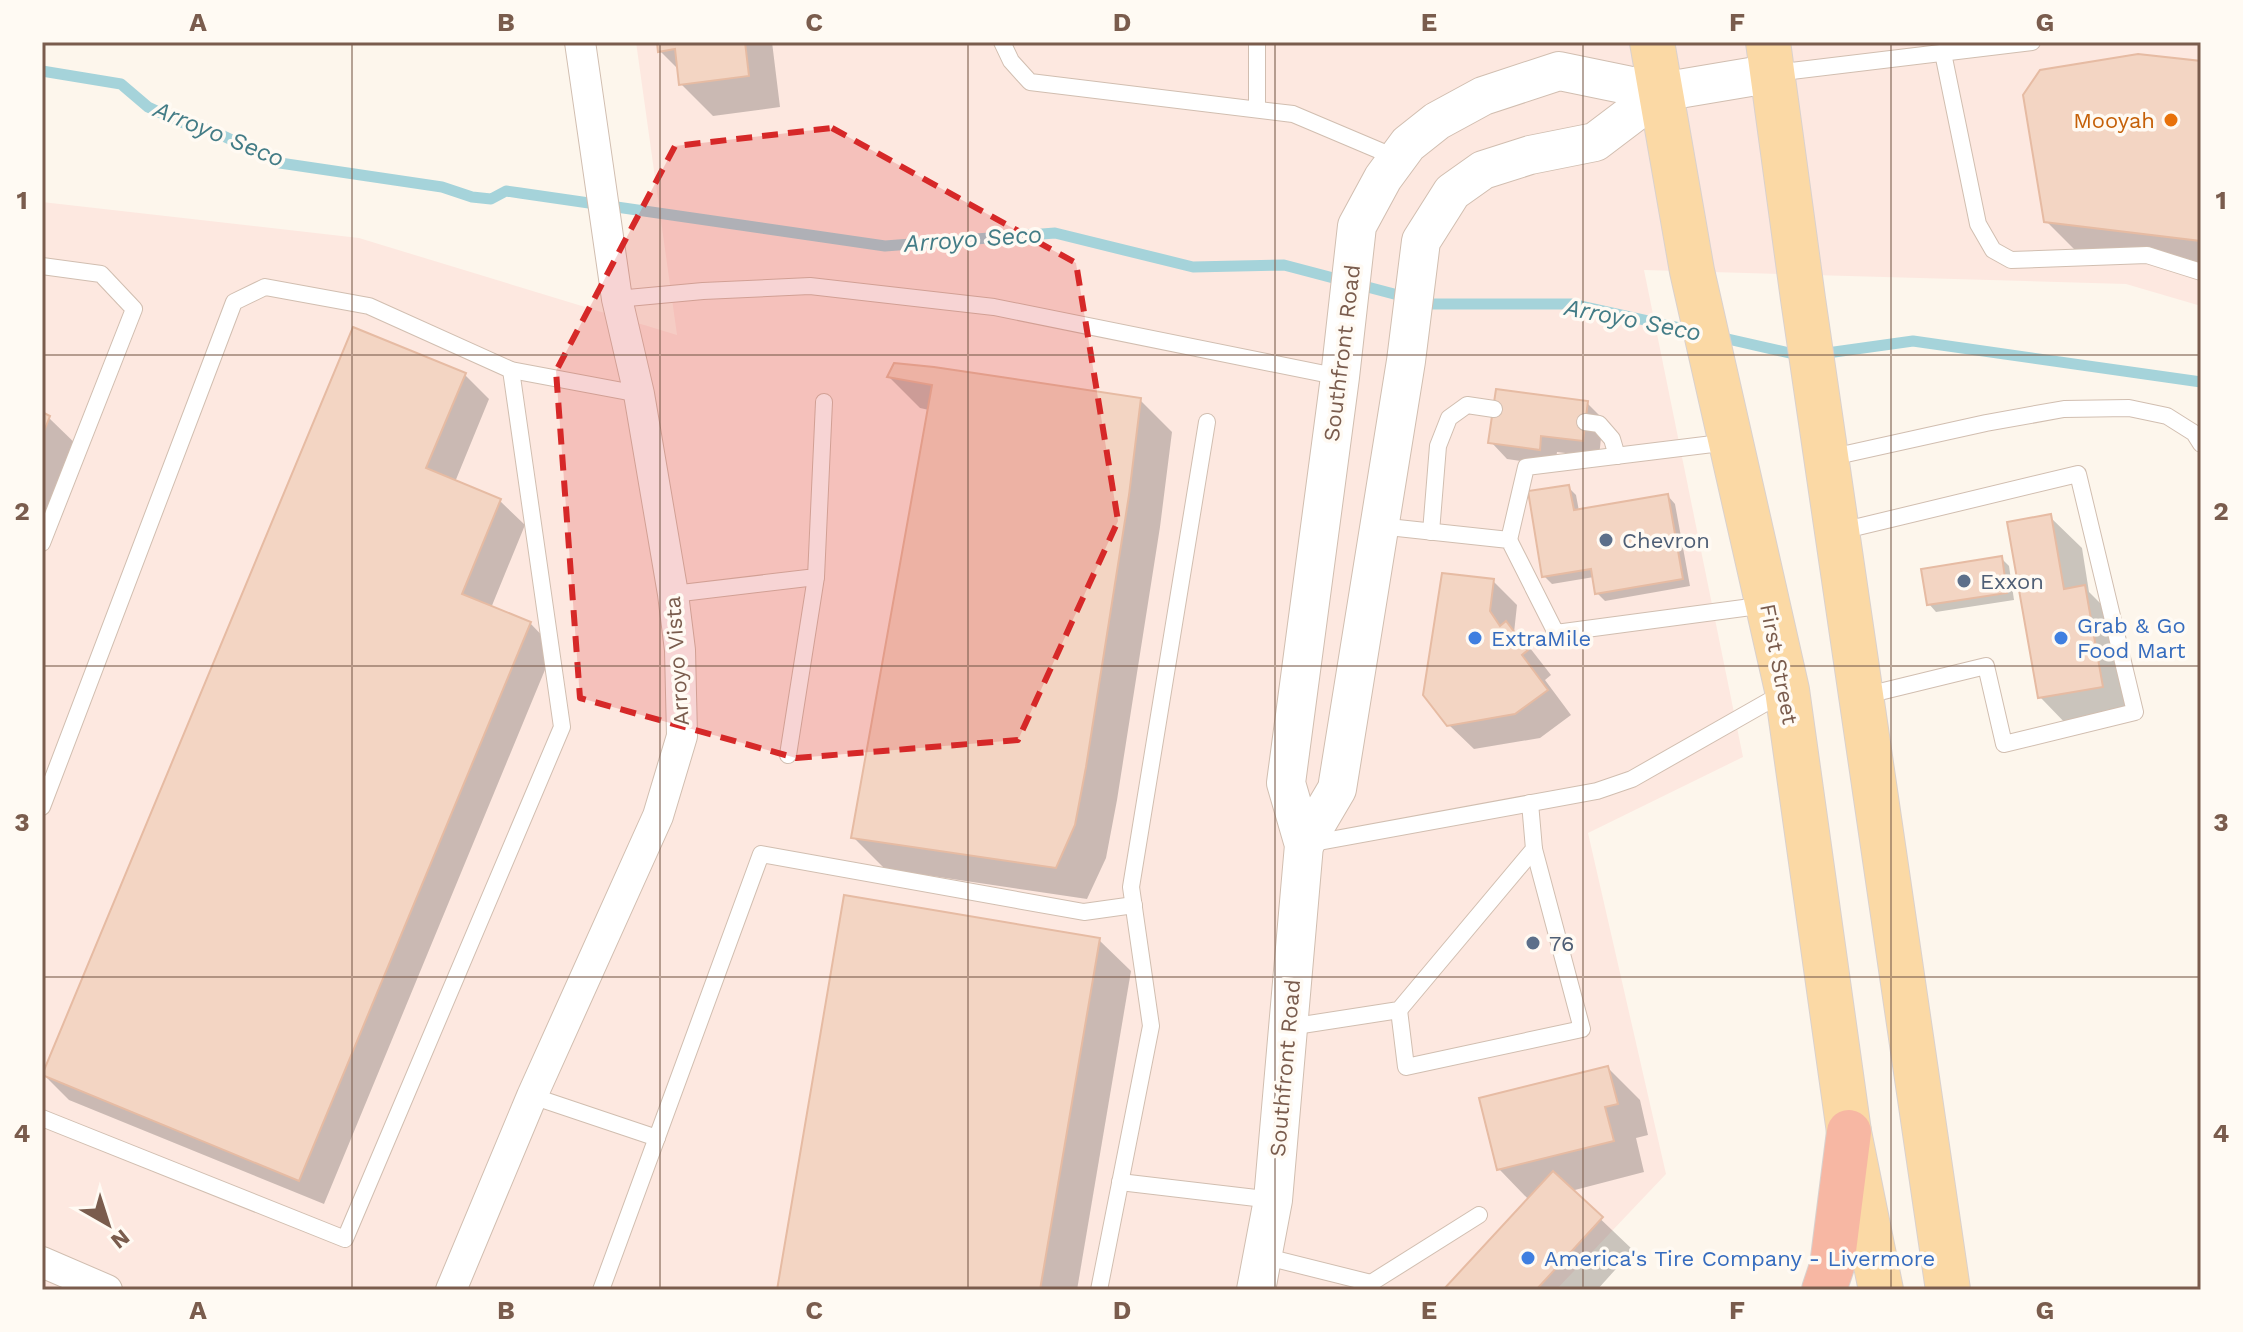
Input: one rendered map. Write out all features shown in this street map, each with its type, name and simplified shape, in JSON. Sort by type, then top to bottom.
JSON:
[{"type":"highway","points":[[1824,1290],[1832,1266],[1849,1132]]},
{"type":"main road","name":"First Street","points":[[1652,42],[1692,271],[1787,690],[1849,1132],[1881,1290]]},
{"type":"main road","points":[[1771,58],[1803,299],[1948,1290]]},
{"type":"street","name":"Arroyo Vista","points":[[451,1290],[532,1096],[658,816],[682,736],[680,650],[673,594],[639,394],[617,299],[580,42]]},
{"type":"street","name":"Southfront Road","points":[[1304,845],[1337,789],[1406,361],[1421,241],[1452,192],[1483,170],[1530,155],[1595,142],[1661,92],[1771,58]]},
{"type":"street","name":"Southfront Road","points":[[1259,1273],[1273,1200],[1304,845],[1286,783],[1357,226],[1383,178],[1408,144],[1437,121],[1483,96],[1559,71],[1661,92]]},
{"type":"street","points":[[42,1262],[107,1290]]},
{"type":"lane","points":[[1002,42],[1011,61],[1030,82],[1293,114],[1397,158]]},
{"type":"lane","points":[[1257,42],[1257,109]]},
{"type":"lane","points":[[1771,58],[1943,53],[2032,42]]},
{"type":"lane","points":[[1943,53],[1978,224],[1993,250],[2011,260],[2147,255],[2201,272]]},
{"type":"lane","points":[[42,266],[101,274],[134,309],[42,543]]},
{"type":"lane","points":[[617,299],[810,286],[994,307],[1341,370]]},
{"type":"lane","points":[[42,807],[234,302],[265,287],[369,306],[511,370],[639,394]]},
{"type":"lane","points":[[42,1118],[345,1239],[562,727],[511,370]]},
{"type":"lane","points":[[788,755],[816,577],[824,402]]},
{"type":"lane","points":[[1431,532],[1438,446],[1449,418],[1467,405],[1494,409]]},
{"type":"lane","points":[[1827,458],[2064,409],[2129,408],[2167,416],[2194,433],[2201,444]]},
{"type":"lane","points":[[1099,1290],[1151,1026],[1131,887],[1207,422]]},
{"type":"lane","points":[[1585,422],[1599,424],[1612,439],[1617,456]]},
{"type":"lane","points":[[1728,431],[1617,456],[1526,467],[1509,540],[1556,633],[1768,605]]},
{"type":"lane","points":[[1837,532],[2078,474],[2135,712],[2004,744],[1986,666],[1861,697]]},
{"type":"lane","points":[[1379,526],[1509,540]]},
{"type":"lane","points":[[673,594],[816,577]]},
{"type":"lane","points":[[1304,845],[1597,791],[1632,779],[1787,690]]},
{"type":"lane","points":[[1399,1010],[1406,1067],[1582,1029],[1534,849],[1530,803]]},
{"type":"lane","points":[[1289,1027],[1399,1010],[1534,849]]},
{"type":"lane","points":[[601,1290],[761,854],[1084,912],[1134,905]]},
{"type":"lane","points":[[532,1096],[657,1138]]},
{"type":"lane","points":[[1120,1182],[1273,1200]]},
{"type":"lane","points":[[1259,1273],[1370,1287],[1479,1215]]},
{"type":"highlighted area","points":[[832,128],[1076,263],[1118,521],[1018,740],[796,758],[580,698],[556,371],[675,146]]},
{"type":"shaded area","points":[[636,42],[2201,42],[2201,306],[2126,284],[1644,270],[1743,757],[1588,833],[1666,1174],[1556,1290],[42,1290],[42,202],[359,238],[677,335]]},
{"type":"building","points":[[657,42],[745,42],[749,76],[679,85],[675,49],[658,52]]},
{"type":"building","points":[[2138,54],[2201,61],[2201,241],[2044,222],[2023,95],[2040,70]]},
{"type":"building","points":[[353,327],[466,373],[426,468],[501,499],[462,594],[531,622],[299,1181],[42,1075]]},
{"type":"building","points":[[894,363],[1141,398],[1129,495],[1086,767],[1075,825],[1056,868],[851,838],[932,385],[887,377]]},
{"type":"building","points":[[1496,389],[1588,401],[1583,441],[1541,436],[1540,450],[1488,443]]},
{"type":"building","points":[[42,412],[50,416],[42,436]]},
{"type":"building","name":"Chevron","points":[[1569,485],[1574,510],[1668,494],[1683,579],[1595,594],[1591,569],[1542,577],[1528,491]]},
{"type":"building","name":"Grab & Go Food Mart","points":[[2051,514],[2064,589],[2085,585],[2103,687],[2038,698],[2007,522]]},
{"type":"building","name":"Exxon","points":[[2002,556],[2007,593],[1927,605],[1921,569]]},
{"type":"building","name":"ExtraMile","points":[[1442,573],[1494,579],[1490,611],[1500,626],[1506,621],[1528,650],[1522,655],[1548,690],[1515,714],[1447,726],[1423,695]]},
{"type":"building","points":[[844,895],[1100,938],[1040,1290],[777,1290]]},
{"type":"building","points":[[1608,1066],[1618,1104],[1605,1107],[1614,1141],[1497,1170],[1479,1098]]},
{"type":"building","points":[[1553,1171],[1603,1217],[1536,1290],[1443,1290]]},
{"type":"waterway","name":"Arroyo Seco","points":[[42,71],[121,84],[148,107],[180,122],[213,131],[280,163],[442,187],[472,197],[491,199],[506,191],[885,246],[1055,233],[1193,267],[1284,265],[1432,304],[1572,304],[1694,331]]},
{"type":"waterway","name":"Arroyo Seco","points":[[1719,337],[1803,356]]},
{"type":"waterway","name":"Arroyo Seco","points":[[1820,354],[1913,341],[2201,382]]},
{"type":"place","name":"Mooyah","points":[[2171,120]]},
{"type":"place","name":"Chevron","points":[[1606,540]]},
{"type":"place","name":"Exxon","points":[[1964,581]]},
{"type":"place","name":"ExtraMile","points":[[1475,638]]},
{"type":"place","name":"Grab & Go Food Mart","points":[[2061,638]]},
{"type":"place","name":"76","points":[[1533,943]]},
{"type":"place","name":"America's Tire Company - Livermore","points":[[1528,1258]]}]
